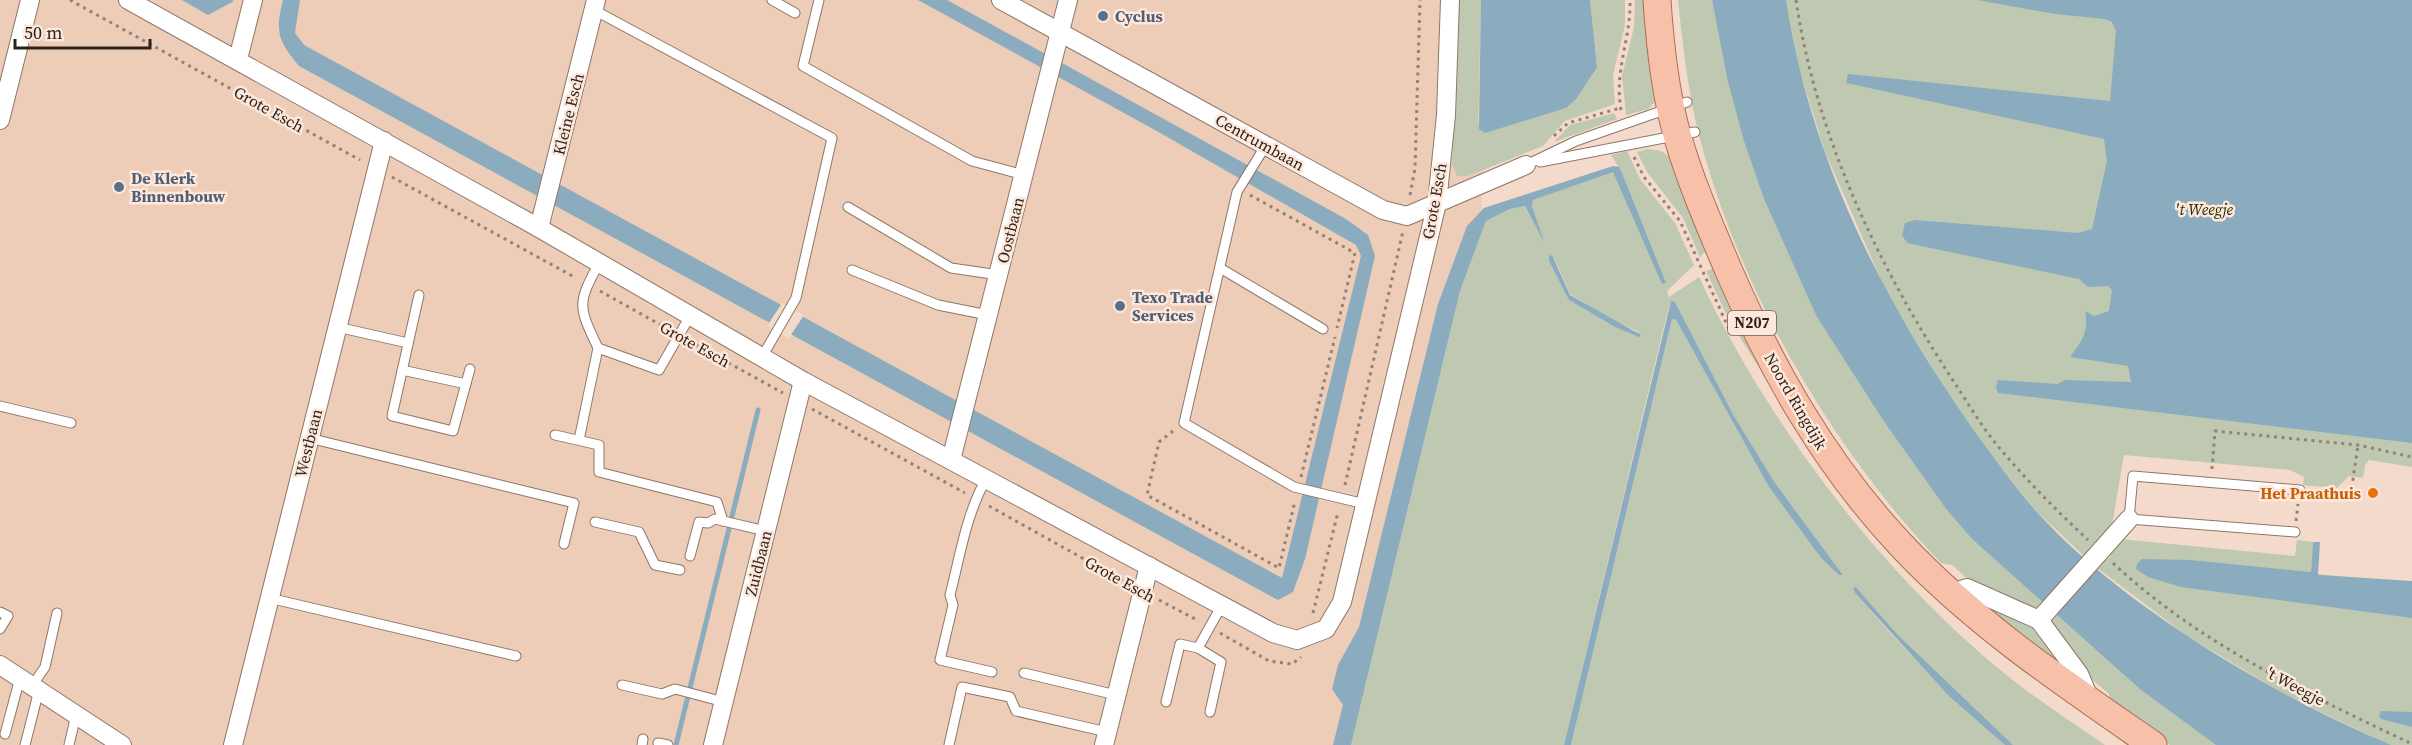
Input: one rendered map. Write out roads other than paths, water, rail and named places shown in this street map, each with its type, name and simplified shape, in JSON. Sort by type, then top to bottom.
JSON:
[{"type":"main road","name":"Noord Ringdijk","points":[[1657,0],[1659,36],[1686,134],[1743,270],[1774,337],[1802,387],[1861,477],[1952,593],[2008,642],[2153,745]]},
{"type":"main road","name":"Noord Ringdijk","points":[[1674,0],[1679,104]]},
{"type":"street","points":[[0,120],[30,0]]},
{"type":"street","name":"Grote Esch","points":[[128,0],[539,228],[803,381],[1273,633],[1298,640],[1326,629],[1342,602],[1437,203],[1446,115],[1450,0]]},
{"type":"street","points":[[238,59],[254,0]]},
{"type":"street","name":"Centrumbaan","points":[[1003,0],[1383,210],[1407,216],[1437,203]]},
{"type":"street","name":"Oostbaan","points":[[951,460],[1068,0]]},
{"type":"street","name":"Kleine Esch","points":[[539,228],[595,5]]},
{"type":"street","name":"Westbaan","points":[[233,745],[384,141]]},
{"type":"street","points":[[1437,203],[1526,165]]},
{"type":"street","name":"Zuidbaan","points":[[713,745],[803,381]]},
{"type":"street","points":[[2043,615],[2129,519]]},
{"type":"street","points":[[1105,738],[1149,566]]},
{"type":"street","points":[[1952,593],[1967,588],[2043,615],[2079,674],[2091,702]]},
{"type":"street","points":[[0,665],[120,744]]},
{"type":"lane","points":[[772,0],[795,13]]},
{"type":"lane","points":[[819,0],[803,66],[972,161],[1024,176]]},
{"type":"lane","points":[[595,5],[832,138],[796,298],[762,357]]},
{"type":"lane","points":[[1526,165],[1575,141],[1679,104]]},
{"type":"lane","points":[[1526,165],[1686,134]]},
{"type":"lane","points":[[1266,145],[1240,187],[1184,423],[1300,489],[1365,504]]},
{"type":"lane","points":[[848,207],[951,268],[999,275]]},
{"type":"lane","points":[[579,441],[598,348],[584,319],[580,301],[599,263]]},
{"type":"lane","points":[[1220,268],[1323,329]]},
{"type":"lane","points":[[852,270],[938,305],[988,315]]},
{"type":"lane","points":[[419,296],[392,416],[453,431],[470,369]]},
{"type":"lane","points":[[598,348],[659,370],[690,316]]},
{"type":"lane","points":[[337,327],[408,343]]},
{"type":"lane","points":[[402,370],[466,384]]},
{"type":"lane","points":[[0,406],[70,423]]},
{"type":"lane","points":[[555,435],[599,445],[599,472],[717,502],[723,521]]},
{"type":"lane","points":[[309,438],[574,503],[564,544]]},
{"type":"lane","points":[[2295,532],[2129,519],[2133,476],[2300,490]]},
{"type":"lane","points":[[986,479],[975,499],[950,595],[953,605],[940,660],[992,672]]},
{"type":"lane","points":[[690,556],[699,522],[708,523],[715,519],[766,531]]},
{"type":"lane","points":[[595,522],[639,532],[655,565],[680,570]]},
{"type":"lane","points":[[269,598],[516,656]]},
{"type":"lane","points":[[1198,648],[1222,605]]},
{"type":"lane","points":[[0,612],[8,616],[0,629]]},
{"type":"lane","points":[[5,734],[30,685],[45,667],[57,613]]},
{"type":"lane","points":[[1166,702],[1180,644],[1198,648],[1221,662],[1210,712]]},
{"type":"lane","points":[[1024,673],[1116,695]]},
{"type":"lane","points":[[26,745],[30,685]]},
{"type":"lane","points":[[622,685],[662,694],[675,689],[724,702]]},
{"type":"lane","points":[[949,745],[962,687],[1010,698],[1016,711],[1105,738]]},
{"type":"lane","points":[[69,745],[76,715]]},
{"type":"water","points":[[182,0],[232,0],[234,1],[208,15]]},
{"type":"water","points":[[283,0],[300,0],[295,33],[304,45],[1282,578],[1361,256],[1356,245],[1155,130],[918,0],[947,0],[1346,219],[1368,235],[1375,256],[1305,559],[1293,592],[1278,600],[299,66],[280,36],[279,20]]},
{"type":"water","points":[[1481,0],[1590,0],[1597,67],[1576,99],[1566,108],[1485,133],[1479,129]]},
{"type":"water","points":[[1712,0],[1786,0],[1797,57],[1812,114],[1831,169],[1879,276],[1938,378],[1994,458],[2035,510],[2110,580],[2201,645],[2298,701],[2391,745],[2216,745],[2141,690],[1972,539],[1946,509],[1885,423],[1817,317],[1764,199],[1744,141],[1727,78]]},
{"type":"water","name":"'t Weegje","points":[[1977,0],[2412,0],[2412,443],[1998,393],[1996,387],[1998,380],[2058,384],[2065,380],[2131,382],[2128,366],[2070,357],[2085,331],[2085,311],[2094,316],[2109,311],[2112,290],[2108,286],[2088,287],[2079,279],[1907,243],[1902,235],[1905,223],[1915,220],[2078,233],[2092,229],[2107,161],[2104,139],[1846,83],[1848,74],[2110,101],[2116,31],[2112,22],[2105,19],[2055,14]]},
{"type":"water","points":[[1613,166],[1619,167],[1622,173],[1666,283],[1662,284],[1613,172],[1533,200],[1532,206],[1545,244],[1525,206],[1510,209],[1486,221],[1460,291],[1351,745],[1333,745],[1343,705],[1332,689],[1338,665],[1359,627],[1438,304],[1467,226],[1484,208]]},
{"type":"water","points":[[1552,255],[1570,295],[1641,335],[1639,337],[1615,327],[1569,300],[1549,261],[1549,256]]},
{"type":"water","points":[[1671,301],[1675,302],[1734,416],[1775,483],[1843,575],[1839,575],[1821,558],[1769,487],[1676,320],[1672,319],[1571,745],[1564,745]]},
{"type":"water","points":[[2313,542],[2320,542],[2318,575],[2412,581],[2412,618],[2181,587],[2148,577],[2136,569],[2142,559],[2190,560],[2311,572]]},
{"type":"water","points":[[1856,587],[1896,633],[2013,745],[2005,745],[1949,696],[1855,593],[1853,588]]},
{"type":"water","points":[[2381,711],[2412,712],[2412,727],[2381,719],[2379,716]]},
{"type":"waterway","points":[[676,745],[758,410]]},
{"type":"place","name":"Cyclus","points":[[1103,16]]},
{"type":"place","name":"De Klerk Binnenbouw","points":[[119,187]]},
{"type":"place","name":"Texo Trade Services","points":[[1120,306]]},
{"type":"place","name":"Het Praathuis","points":[[2373,493]]}]
